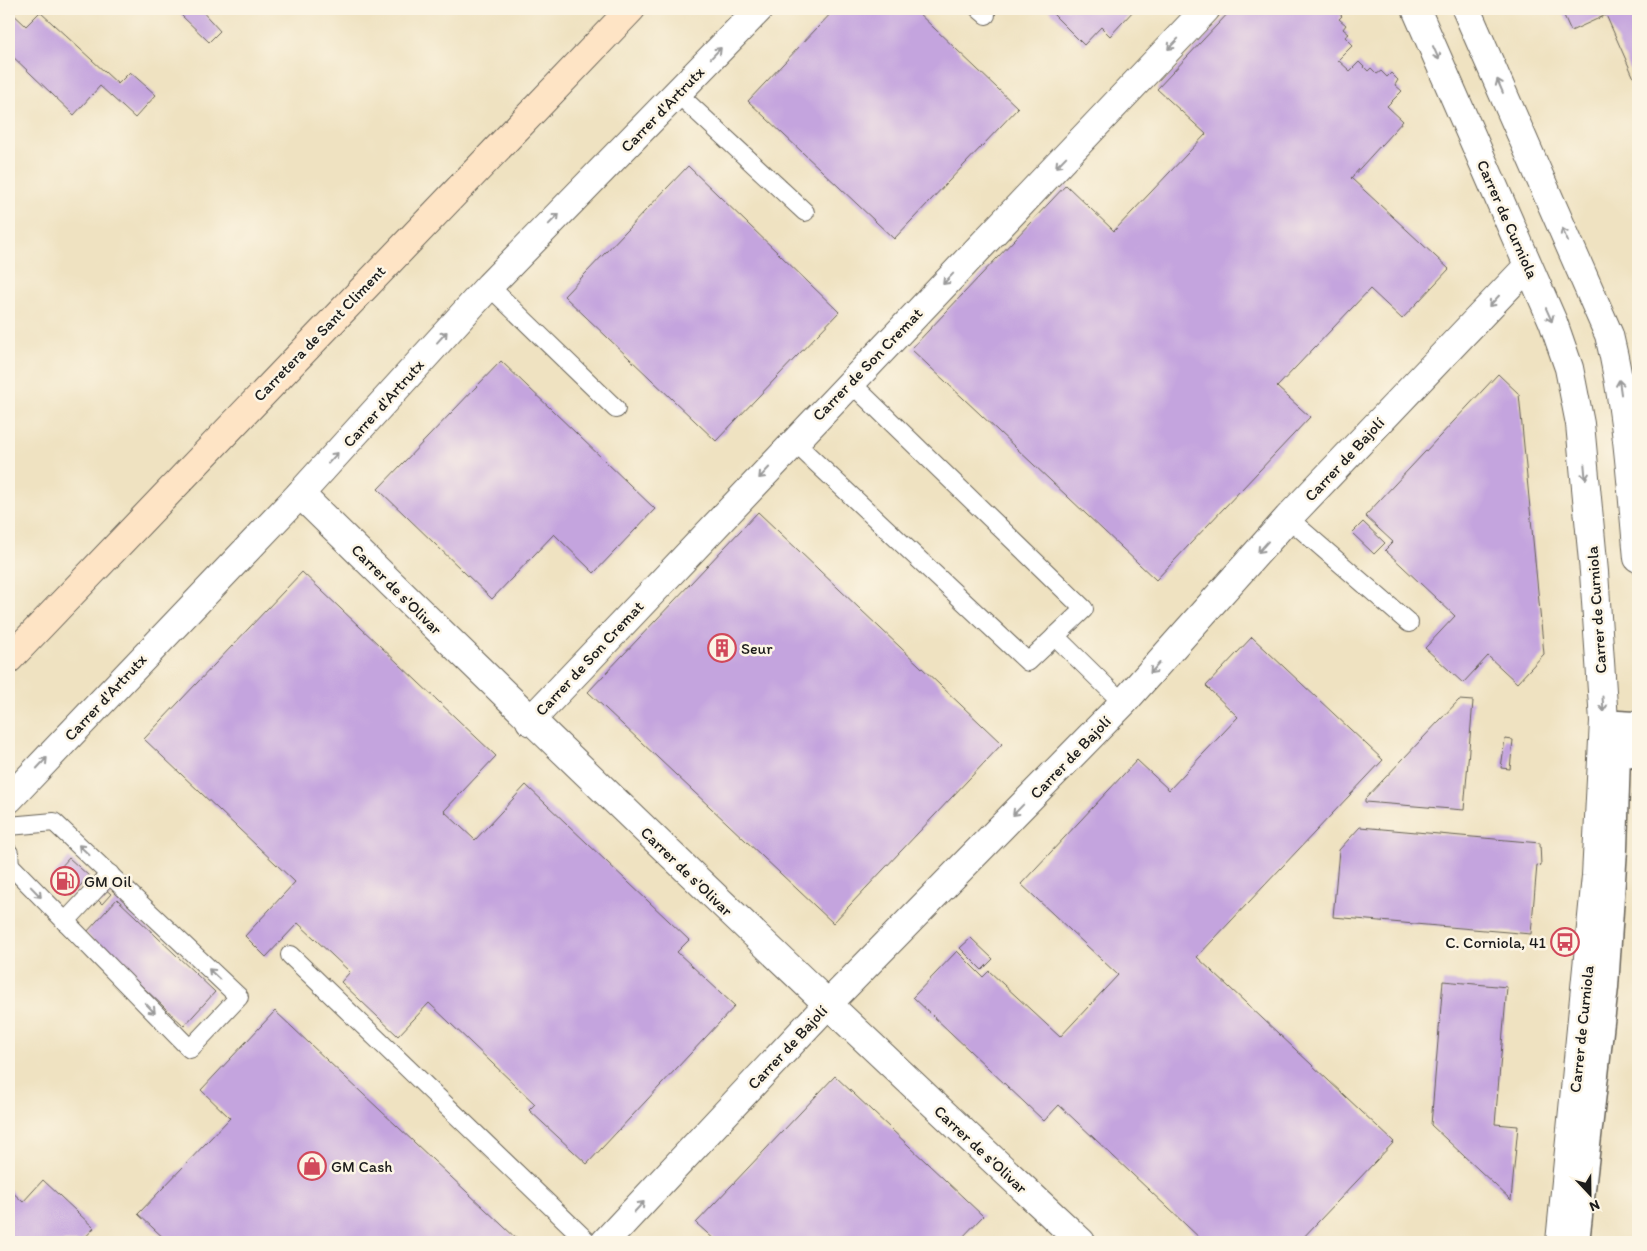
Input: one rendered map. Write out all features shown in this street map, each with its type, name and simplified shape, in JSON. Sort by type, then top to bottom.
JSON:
[{"type":"main road","name":"Carretera de Sant Climent","points":[[9,659],[631,9]]},
{"type":"street","name":"Carrer d'Artrutx","points":[[9,799],[138,661],[300,494],[489,286],[759,9]]},
{"type":"street","name":"Carrer de Son Cremat","points":[[530,721],[793,441],[1206,9]]},
{"type":"street","name":"Carrer de Curniola","points":[[1416,9],[1553,322],[1569,368],[1580,424],[1594,572],[1604,720],[1604,876],[1560,1242]]},
{"type":"street","points":[[1466,9],[1609,335],[1618,374],[1626,430],[1636,517],[1638,558]]},
{"type":"street","name":"Carrer de Bajolí","points":[[605,1242],[827,1005],[1123,703],[1288,518],[1528,266]]},
{"type":"street","name":"Carrer de s'Olivar","points":[[300,494],[530,721],[827,1005],[1081,1242]]},
{"type":"street","points":[[1576,1242],[1605,987],[1604,876],[1618,724],[1635,725],[1638,756]]},
{"type":"lane","points":[[677,93],[805,212]]},
{"type":"lane","points":[[489,286],[616,409]]},
{"type":"lane","points":[[793,441],[1028,662],[1084,608],[850,382]]},
{"type":"lane","points":[[1288,518],[1409,624]]},
{"type":"lane","points":[[1056,636],[1123,703]]},
{"type":"lane","points":[[9,826],[54,822],[239,997],[190,1049],[10,865],[9,853]]},
{"type":"lane","points":[[65,922],[110,874]]},
{"type":"lane","points":[[290,955],[588,1242]]},
{"type":"building","points":[[186,9],[200,9],[220,31],[209,42],[181,15]]},
{"type":"building","points":[[835,9],[914,9],[1018,108],[894,239],[748,101]]},
{"type":"building","points":[[1048,9],[1135,9],[1110,36],[1101,27],[1084,45]]},
{"type":"building","points":[[1232,9],[1334,9],[1342,16],[1339,19],[1346,25],[1343,29],[1349,34],[1345,37],[1353,45],[1338,60],[1350,71],[1359,62],[1368,71],[1371,68],[1377,74],[1381,71],[1387,77],[1391,73],[1398,80],[1395,85],[1402,91],[1387,106],[1403,121],[1351,178],[1449,269],[1402,319],[1370,289],[1277,387],[1310,417],[1156,580],[911,349],[1066,185],[1114,231],[1206,134],[1157,89]]},
{"type":"building","points":[[1561,9],[1638,9],[1638,76],[1634,78],[1606,15],[1571,31]]},
{"type":"building","points":[[9,10],[26,26],[40,12],[118,84],[130,72],[156,95],[135,118],[100,86],[74,115],[9,53]]},
{"type":"building","points":[[688,166],[839,312],[716,441],[564,296]]},
{"type":"building","points":[[501,361],[655,509],[594,573],[554,534],[492,599],[378,489]]},
{"type":"building","points":[[1498,374],[1519,394],[1544,654],[1517,683],[1488,656],[1463,683],[1425,648],[1455,616],[1385,550],[1393,542],[1365,516]]},
{"type":"building","points":[[758,512],[1002,744],[833,923],[588,692]]},
{"type":"building","points":[[1363,522],[1385,543],[1374,554],[1352,533]]},
{"type":"building","points":[[302,572],[496,756],[444,811],[475,840],[526,785],[689,940],[677,952],[735,1006],[587,1164],[529,1110],[535,1104],[429,1003],[398,1036],[341,982],[350,972],[298,923],[266,957],[245,936],[295,882],[144,739]]},
{"type":"building","points":[[1252,637],[1383,760],[1197,957],[1394,1142],[1299,1242],[1204,1242],[1059,1105],[1044,1121],[913,997],[957,951],[983,977],[989,971],[1060,1037],[1118,975],[1021,884],[1137,760],[1169,790],[1238,717],[1206,686]]},
{"type":"building","points":[[1459,700],[1473,701],[1464,810],[1365,802],[1365,799]]},
{"type":"building","points":[[1505,739],[1513,740],[1510,769],[1501,768]]},
{"type":"building","points":[[1360,827],[1540,843],[1541,866],[1537,865],[1531,934],[1333,917],[1339,850]]},
{"type":"building","points":[[69,858],[89,876],[71,896],[51,878]]},
{"type":"building","points":[[104,888],[111,894],[102,904],[96,898]]},
{"type":"building","points":[[117,899],[215,992],[184,1026],[86,933]]},
{"type":"building","points":[[971,938],[993,959],[982,970],[960,948]]},
{"type":"building","points":[[1443,981],[1507,987],[1495,1124],[1518,1126],[1511,1200],[1431,1125]]},
{"type":"building","name":"GM Cash","points":[[275,1011],[520,1242],[168,1242],[138,1214],[230,1118],[201,1090]]},
{"type":"building","points":[[835,1076],[983,1216],[958,1242],[717,1242],[696,1223]]},
{"type":"building","points":[[43,1180],[94,1228],[81,1242],[9,1242],[9,1189],[23,1202]]},
{"type":"place","name":"Seur","points":[[722,648]]},
{"type":"place","name":"GM Oil","points":[[65,881]]},
{"type":"place","name":"C. Corniola, 41","points":[[1565,942]]},
{"type":"place","name":"GM Cash","points":[[312,1166]]}]
